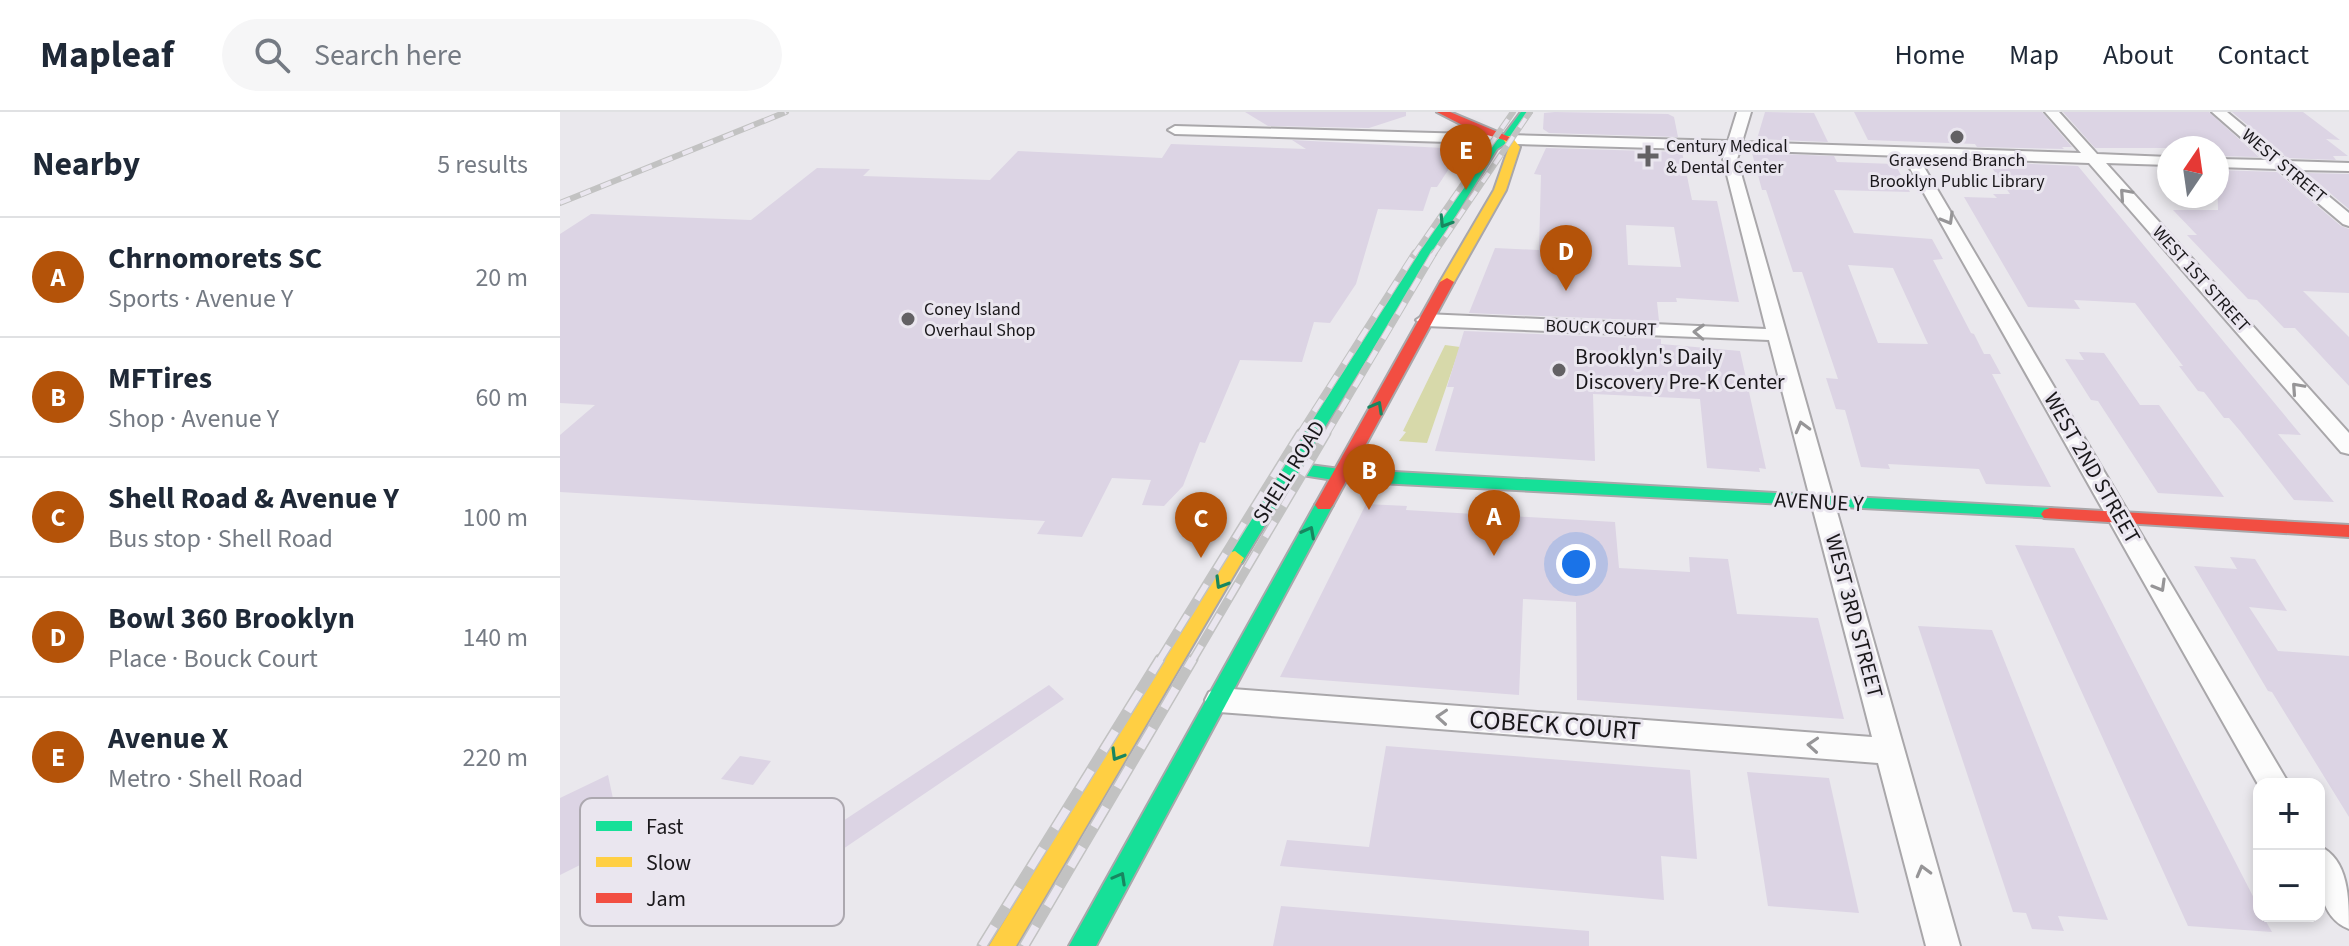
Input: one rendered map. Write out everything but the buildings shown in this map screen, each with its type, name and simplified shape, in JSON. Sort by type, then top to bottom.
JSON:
[{"type":"main road","points":[[1442,112],[1478,129],[1507,138],[1526,112]]},
{"type":"main road","name":"SHELL ROAD","points":[[1002,946],[1290,468],[1493,147],[1507,138],[1515,147],[1500,190],[1425,320],[1082,946]]},
{"type":"main road","name":"SHELL ROAD","points":[[1500,190],[1514,181],[1540,139]]},
{"type":"main road","name":"AVENUE Y","points":[[1290,468],[1340,475],[2349,531]]},
{"type":"street","points":[[1732,146],[1744,112]]},
{"type":"street","name":"WEST 1ST STREET","points":[[2052,112],[2349,447]]},
{"type":"street","name":"WEST STREET","points":[[2219,112],[2349,221]]},
{"type":"street","points":[[1227,118],[1246,130]]},
{"type":"street","points":[[1175,130],[2157,161]]},
{"type":"street","name":"WEST 3RD STREET","points":[[1732,146],[1730,159],[1943,946]]},
{"type":"street","name":"WEST 2ND STREET","points":[[1908,152],[2271,778]]},
{"type":"street","points":[[2229,163],[2349,167]]},
{"type":"street","name":"BOUCK COURT","points":[[1425,320],[1777,335]]},
{"type":"street","name":"COBECK COURT","points":[[1219,700],[1890,751]]},
{"type":"street","points":[[2325,871],[2349,913]]},
{"type":"green space","points":[[1445,345],[1460,347],[1427,443],[1399,441],[1406,432],[1403,431]]},
{"type":"railway","points":[[560,203],[786,112]]},
{"type":"railway","points":[[1414,255],[1513,112]]},
{"type":"railway","points":[[1433,255],[1530,112]]},
{"type":"railway","points":[[1299,435],[1415,253]]},
{"type":"railway","points":[[1326,435],[1434,253]]},
{"type":"railway","points":[[1159,661],[1300,433]]},
{"type":"railway","points":[[1192,661],[1327,433]]},
{"type":"railway","points":[[982,946],[1160,659]]},
{"type":"railway","points":[[1024,946],[1193,659]]},
{"type":"traffic: fast","points":[[1235,558],[1462,194],[1493,147],[1507,138],[1526,112]]},
{"type":"traffic: fast","points":[[1290,468],[1340,475],[2050,514]]},
{"type":"traffic: fast","points":[[1082,946],[1324,505]]},
{"type":"traffic: slow","points":[[1447,282],[1500,190],[1515,147],[1507,138]]},
{"type":"traffic: slow","points":[[1002,946],[1235,558]]},
{"type":"traffic: jam","points":[[1442,112],[1478,129],[1507,138]]},
{"type":"traffic: jam","points":[[1324,505],[1447,282]]},
{"type":"traffic: jam","points":[[2050,514],[2349,531]]},
{"type":"place","name":"Gravesend Branch Brooklyn Public Library","points":[[1957,137]]},
{"type":"place","name":"Century Medical & Dental Center","points":[[1648,156]]},
{"type":"place","name":"Avenue X","points":[[1466,190]]},
{"type":"place","name":"Bowl 360 Brooklyn","points":[[1566,291]]},
{"type":"place","name":"Coney Island Overhaul Shop","points":[[908,319]]},
{"type":"place","name":"Brooklyn's Daily Discovery Pre-K Center","points":[[1559,370]]},
{"type":"place","name":"MFTires","points":[[1369,510]]},
{"type":"place","name":"Chrnomorets SC","points":[[1494,556]]},
{"type":"place","name":"Shell Road & Avenue Y","points":[[1201,558]]}]
